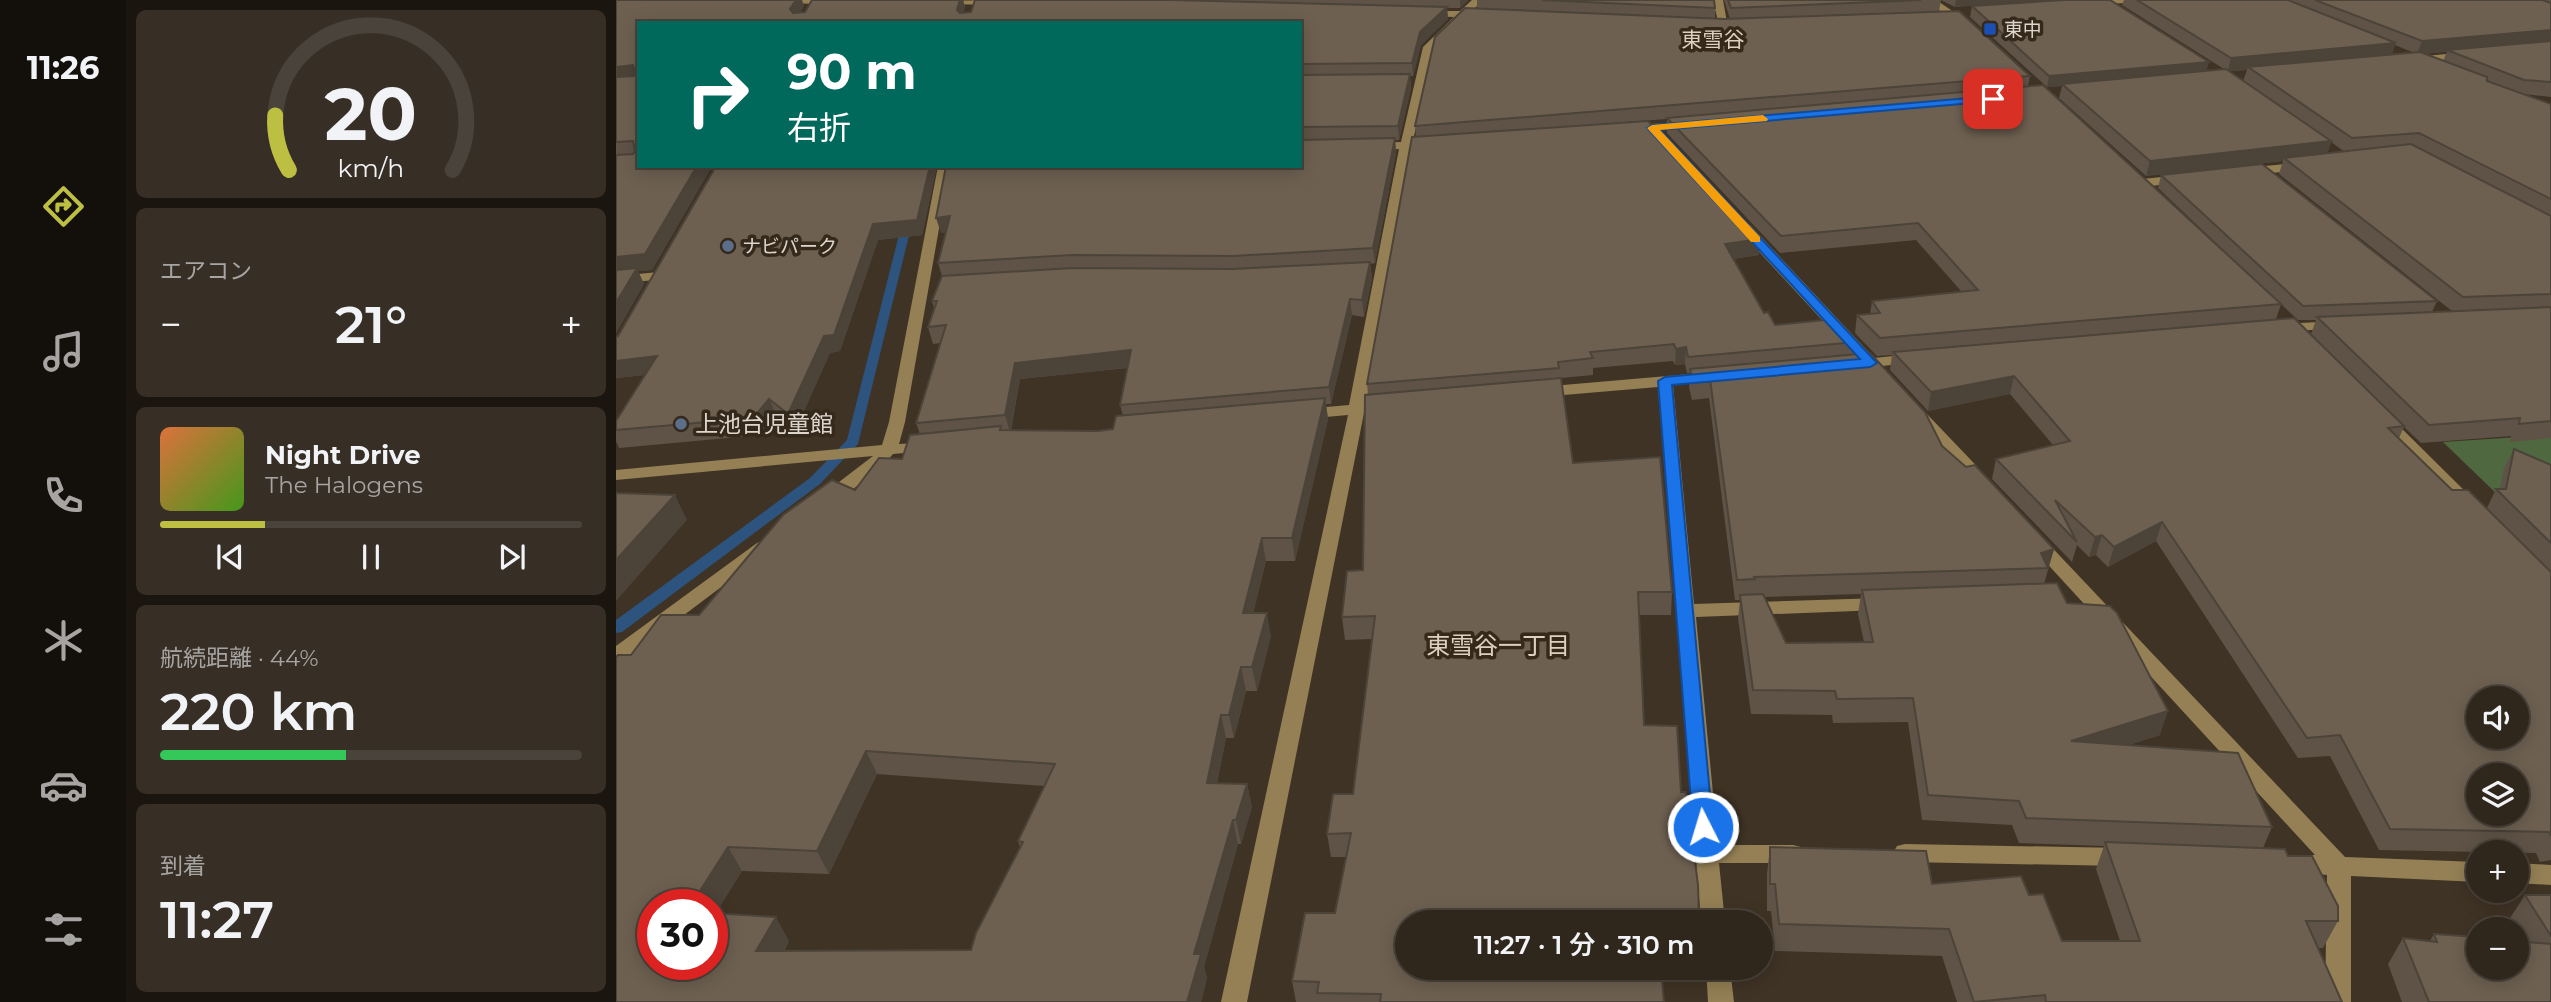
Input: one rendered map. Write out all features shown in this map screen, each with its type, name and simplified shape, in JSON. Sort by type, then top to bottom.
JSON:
[{"type":"street","points":[[753,0],[841,1]]},
{"type":"street","points":[[808,12],[815,0]]},
{"type":"street","points":[[1234,1002],[1357,409],[1376,271],[1428,47],[1478,0]]},
{"type":"street","points":[[1718,0],[1724,26]]},
{"type":"street","points":[[1929,0],[1960,14],[1978,34]]},
{"type":"street","points":[[2077,4],[2126,0]]},
{"type":"street","points":[[936,1],[1013,3]]},
{"type":"street","points":[[969,16],[971,1]]},
{"type":"street","points":[[2105,1],[2127,15]]},
{"type":"street","points":[[1410,13],[1489,16]]},
{"type":"street","points":[[1933,18],[1960,14]]},
{"type":"street","points":[[1710,26],[1737,26]]},
{"type":"street","points":[[2399,58],[2417,60],[2487,54]]},
{"type":"street","points":[[2417,60],[2441,70]]},
{"type":"street","points":[[1407,82],[1420,82]]},
{"type":"street","points":[[1625,130],[1706,123]]},
{"type":"street","points":[[1652,128],[1671,148]]},
{"type":"street","points":[[1366,147],[1447,143]]},
{"type":"street","points":[[2235,173],[2317,164]]},
{"type":"street","points":[[813,509],[873,466],[889,449],[928,287],[944,168]]},
{"type":"street","points":[[2262,170],[2283,187]]},
{"type":"street","points":[[2142,183],[2195,177]]},
{"type":"street","points":[[1736,218],[1884,377]]},
{"type":"street","points":[[616,280],[659,276]]},
{"type":"street","points":[[2275,311],[2310,345]]},
{"type":"street","points":[[2257,330],[2352,324]]},
{"type":"street","points":[[1844,365],[1926,358]]},
{"type":"street","points":[[1530,393],[1734,375]]},
{"type":"street","points":[[1665,381],[1712,910]]},
{"type":"street","points":[[1903,397],[1997,499]]},
{"type":"street","points":[[2368,404],[2485,521]]},
{"type":"street","points":[[1284,416],[1396,405]]},
{"type":"street","points":[[616,475],[944,445]]},
{"type":"street","points":[[2025,529],[2339,866],[2338,1002]]},
{"type":"street","points":[[616,656],[780,534]]},
{"type":"street","points":[[2062,597],[2088,596]]},
{"type":"street","points":[[1685,611],[1901,603]]},
{"type":"street","points":[[1705,854],[1813,853]]},
{"type":"street","points":[[1880,853],[2138,857]]},
{"type":"street","points":[[2272,863],[2466,871]]},
{"type":"street","points":[[2529,874],[2551,875]]},
{"type":"street","points":[[1718,980],[1721,1002]]},
{"type":"green space","points":[[2551,435],[2551,496],[2501,498],[2443,442]]},
{"type":"building","points":[[616,0],[796,0],[790,9],[793,13],[805,12],[812,0],[960,0],[957,10],[960,13],[971,12],[975,0],[1171,0],[1447,7],[1420,32],[1412,63],[1302,64],[1302,21],[637,21],[637,168],[696,168],[645,254],[616,257],[616,155],[633,154],[635,151],[633,141],[616,142],[616,77],[634,76],[636,73],[633,65],[616,67]]},
{"type":"building","points":[[1542,0],[1714,0],[1715,8]]},
{"type":"building","points":[[1728,0],[1921,0],[1731,8]]},
{"type":"building","points":[[2110,0],[2209,62],[2049,76],[1972,6]]},
{"type":"building","points":[[2137,0],[2288,0],[2396,43],[2231,58]]},
{"type":"building","points":[[2315,0],[2542,0],[2551,3],[2551,30],[2422,41]]},
{"type":"building","points":[[1465,8],[1725,19],[1959,11],[2030,76],[1415,126],[1435,37]]},
{"type":"building","points":[[2551,41],[2551,82],[2524,80],[2447,50]]},
{"type":"building","points":[[2420,52],[2487,77],[2487,81],[2551,104],[2551,199],[2419,133],[2352,138],[2248,67]]},
{"type":"building","points":[[2226,69],[2331,141],[2150,161],[2062,84]]},
{"type":"building","points":[[1410,74],[1398,126],[1302,127],[1302,75]]},
{"type":"building","points":[[2043,85],[2281,304],[1880,338],[1857,315],[1880,313],[1872,301],[1978,290],[1918,223],[1781,236],[1667,118]]},
{"type":"building","points":[[1648,121],[1760,239],[1725,244],[1764,313],[1768,312],[1775,325],[1834,319],[1857,342],[1688,357],[1686,347],[1676,349],[1674,344],[1590,352],[1593,358],[1558,362],[1559,368],[1367,384],[1412,137]]},
{"type":"building","points":[[1395,138],[1373,248],[1233,256],[1072,255],[938,263],[950,216],[936,218],[946,168],[1302,168],[1302,140]]},
{"type":"building","points":[[2411,144],[2551,216],[2551,294],[2463,297],[2284,158]]},
{"type":"building","points":[[2262,164],[2437,301],[2303,306],[2161,175]]},
{"type":"building","points":[[715,168],[930,168],[917,220],[873,224],[834,335],[824,336],[788,414],[769,399],[753,418],[616,430],[616,421],[657,356],[616,361],[618,336]]},
{"type":"building","points":[[1370,262],[1362,300],[1350,299],[1329,387],[1120,405],[1131,350],[1015,363],[1005,415],[916,423],[946,325],[928,327],[937,301],[932,301],[942,276],[1072,268],[1233,269]]},
{"type":"building","points":[[637,268],[616,303],[616,270]]},
{"type":"building","points":[[2551,307],[2551,421],[2519,424],[2520,418],[2429,425],[2317,317]]},
{"type":"building","points":[[2294,318],[2404,426],[2388,428],[2452,490],[2468,490],[2551,572],[2551,836],[2549,832],[2390,829],[2340,735],[2307,738],[2162,522],[2114,547],[2102,535],[2095,537],[2055,500],[2077,542],[1996,459],[2070,441],[2014,376],[1931,392],[1893,352]]},
{"type":"building","points":[[1870,353],[1925,412],[1942,446],[1966,467],[1975,465],[2054,549],[2041,553],[2048,568],[1754,577],[1755,579],[1737,580],[1710,379],[1693,381],[1690,369]]},
{"type":"building","points":[[1561,378],[1573,463],[1660,457],[1672,592],[1638,592],[1644,725],[1677,726],[1681,792],[1686,792],[1699,910],[1395,910],[1395,980],[1662,980],[1664,1002],[1380,1002],[1381,994],[1317,993],[1319,982],[1292,981],[1305,913],[1335,913],[1351,833],[1327,834],[1333,794],[1353,794],[1375,616],[1342,617],[1347,571],[1363,570],[1365,395]]},
{"type":"building","points":[[1325,398],[1292,538],[1262,538],[1243,613],[1267,613],[1252,667],[1241,667],[1229,715],[1221,715],[1207,783],[1247,784],[1236,820],[1233,820],[1194,954],[1201,954],[1187,1002],[616,1002],[616,657],[631,655],[661,615],[699,615],[783,515],[832,480],[855,490],[879,458],[902,459],[910,435],[1001,426],[1000,430],[1113,429],[1116,416]],"holes":[[[866,751],[1055,764],[1018,841],[1023,842],[976,933],[971,950],[756,951],[776,917],[728,914],[728,980],[637,980],[637,889],[701,889],[728,847],[817,851]]]},
{"type":"building","points":[[2514,449],[2551,465],[2551,543],[2496,489],[2506,489]]},
{"type":"building","points":[[616,493],[675,495],[616,560]]},
{"type":"building","points":[[2057,583],[2067,603],[2110,606],[2117,613],[2168,711],[2071,741],[2238,753],[2272,827],[2026,818],[2019,801],[1928,795],[1913,698],[1837,699],[1835,691],[1753,690],[1740,595],[1763,594],[1786,643],[1873,642],[1862,590]]},
{"type":"building","points":[[2105,842],[2285,849],[2288,856],[2312,856],[2338,906],[2338,921],[2306,921],[2342,1002],[2046,1002],[2045,995],[1974,1002],[1949,929],[1779,924],[1775,884],[1770,884],[1770,847],[1926,851],[1932,884],[2021,876],[2029,895],[2043,894],[2062,941],[2140,941]]},
{"type":"building","points":[[2529,895],[2551,895],[2551,936],[2529,901]]},
{"type":"building","points":[[2434,934],[2466,936],[2466,980],[2529,980],[2529,942],[2551,944],[2551,1002],[2429,1002],[2403,938],[2437,942]]},
{"type":"waterway","points":[[616,628],[815,481],[853,441],[908,219]]},
{"type":"slow traffic","points":[[1756,239],[1652,128],[1763,119]]},
{"type":"place","name":"東中","points":[[1990,29]]},
{"type":"place","name":"ナビパーク","points":[[728,246]]},
{"type":"place","name":"上池台児童館","points":[[681,424]]},
{"type":"district","name":"東雪谷","points":[[1713,39]]},
{"type":"district","name":"東雪谷一丁目","points":[[1498,645]]},
{"type":"route","points":[[1703,827],[1665,381],[1870,363],[1652,128],[1993,99]]}]
